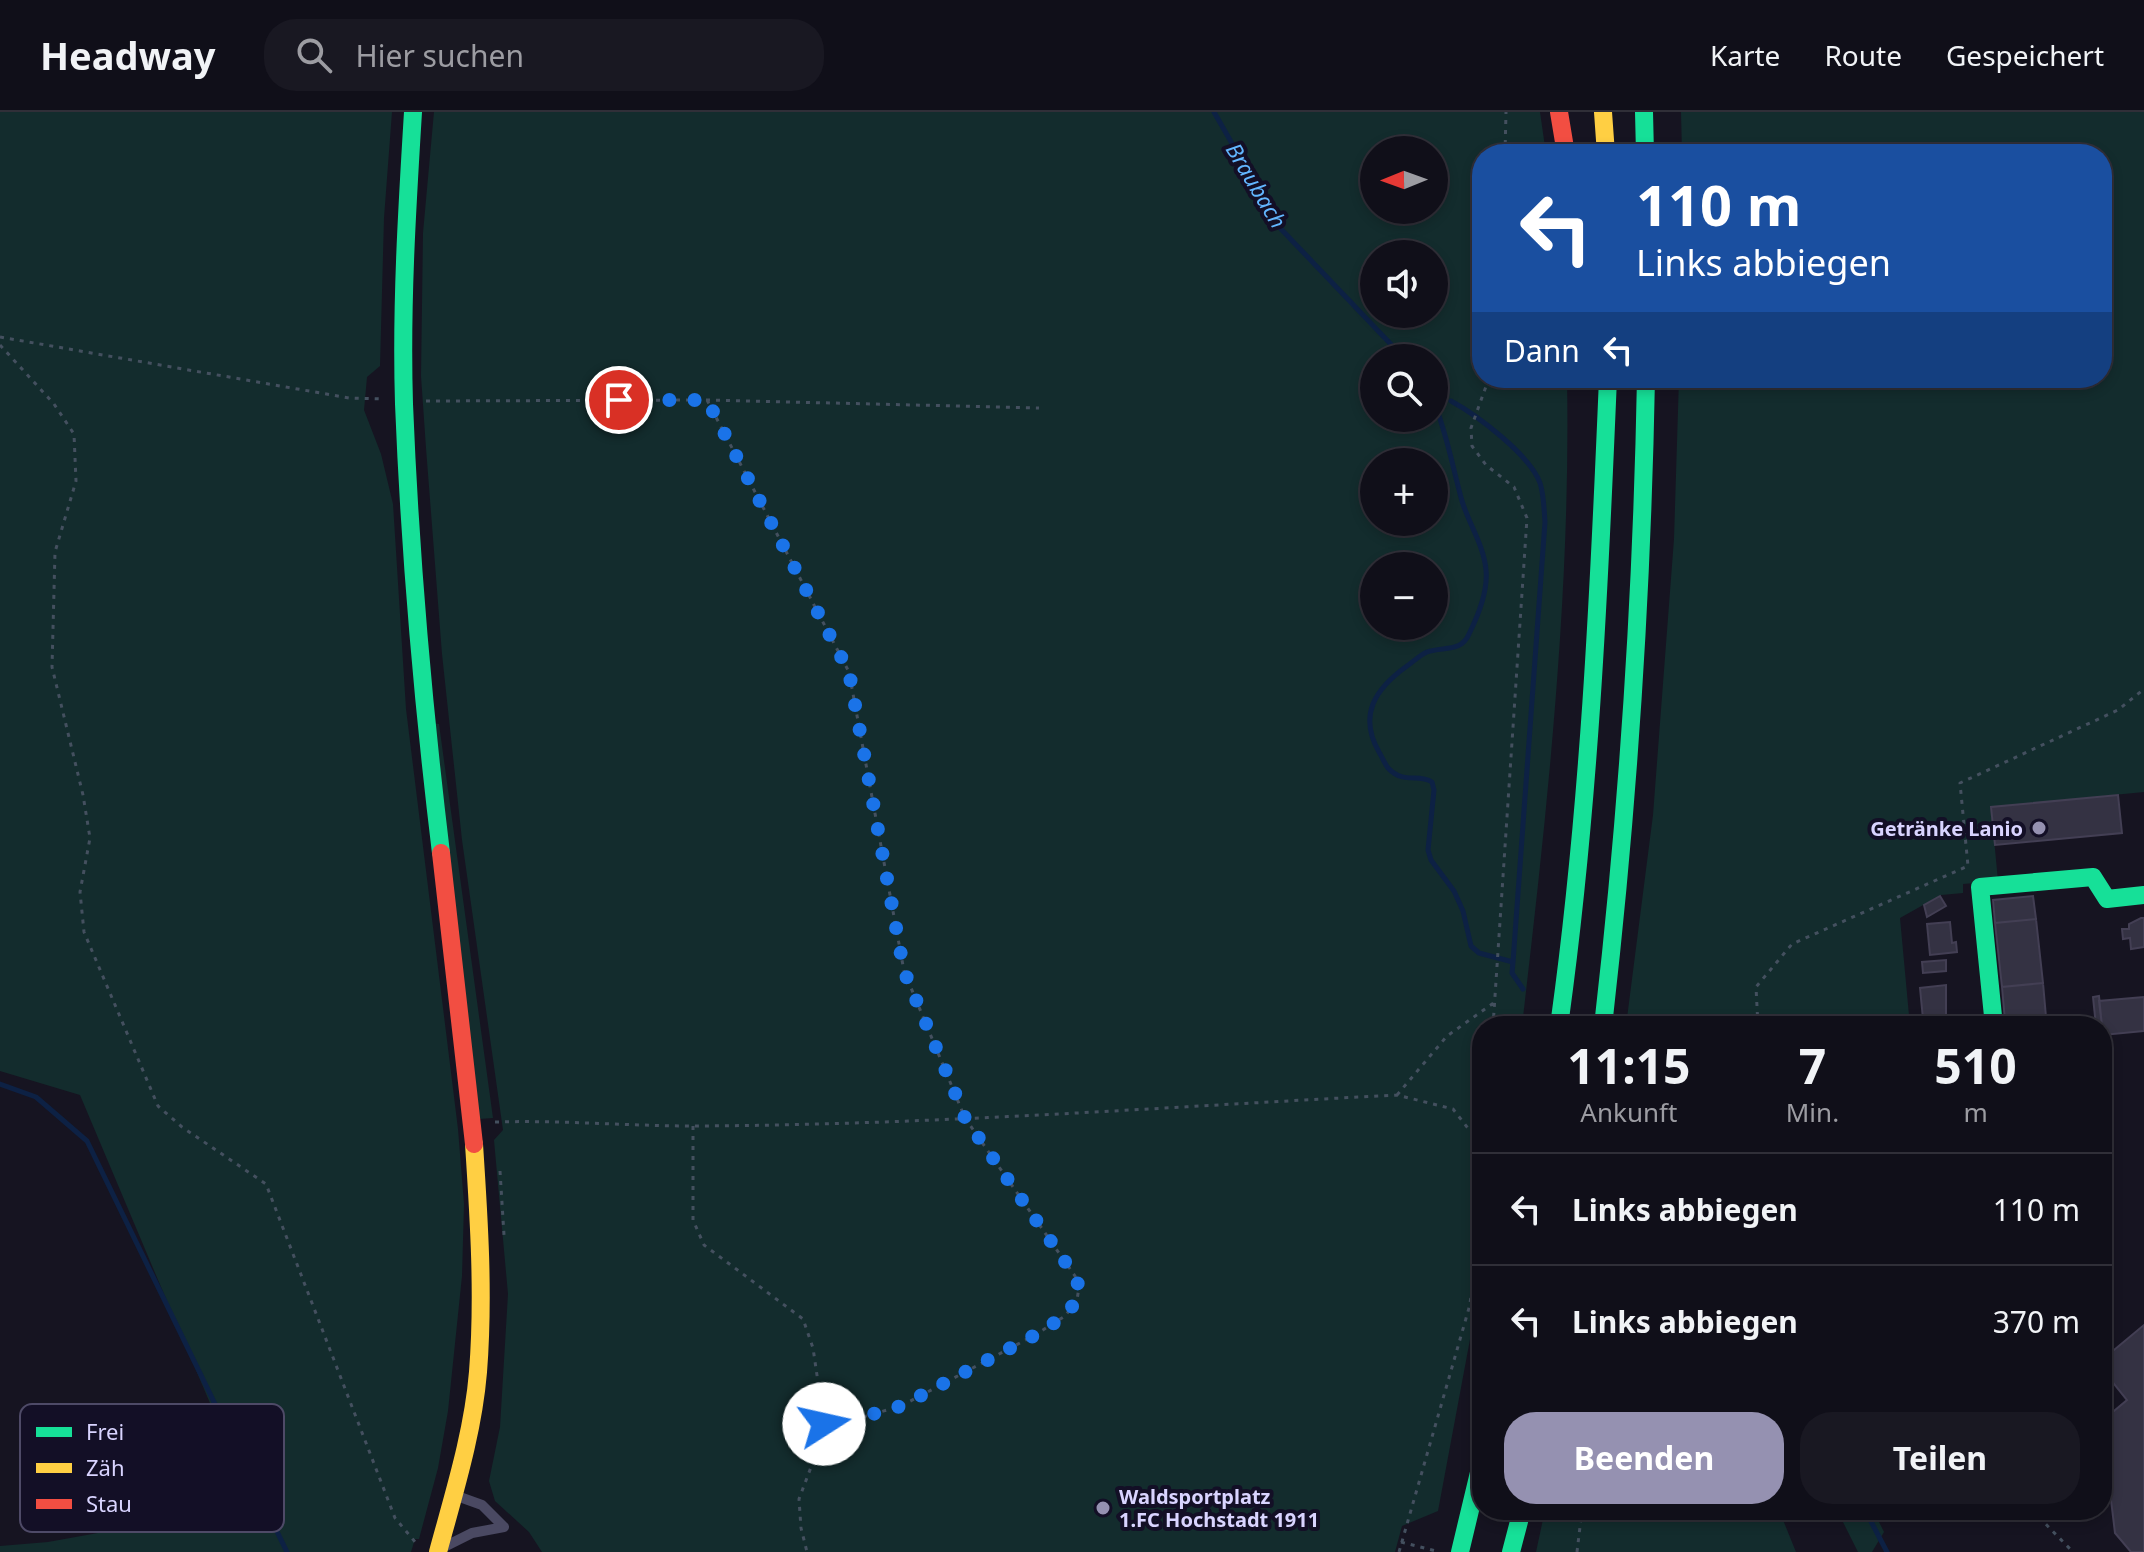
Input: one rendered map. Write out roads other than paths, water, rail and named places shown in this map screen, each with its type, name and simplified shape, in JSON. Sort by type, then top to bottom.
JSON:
[{"type":"main road","points":[[413,112],[407,219],[411,400],[425,724],[465,1049],[480,1218],[478,1373],[465,1450],[433,1551]]},
{"type":"main road","points":[[1559,112],[1564,144]]},
{"type":"main road","points":[[1603,112],[1605,144]]},
{"type":"main road","points":[[1644,112],[1645,144]]},
{"type":"main road","points":[[1560,1016],[1588,744],[1604,510],[1607,388]]},
{"type":"main road","points":[[1604,1016],[1633,724],[1644,548],[1646,388]]},
{"type":"main road","points":[[1993,1016],[1980,887],[2093,877],[2107,899],[2144,895]]},
{"type":"main road","points":[[1460,1552],[1472,1502]]},
{"type":"main road","points":[[1511,1552],[1519,1520]]},
{"type":"lane","points":[[433,1551],[472,1533],[504,1527],[482,1505],[453,1494]]},
{"type":"waterway","name":"Braubach","points":[[1214,112],[1281,229],[1391,344]]},
{"type":"waterway","points":[[1451,401],[1488,426],[1526,460],[1540,483],[1543,497],[1545,522],[1513,962]]},
{"type":"waterway","name":"Braubach","points":[[1444,432],[1462,501],[1485,561],[1484,594],[1466,640],[1456,646],[1424,653],[1396,675],[1373,704],[1370,726],[1388,768],[1405,778],[1432,782],[1434,790],[1428,850],[1431,860],[1454,891],[1463,911],[1471,946],[1479,953],[1513,962],[1512,973],[1523,989]]},
{"type":"waterway","points":[[0,1084],[36,1097],[87,1141],[215,1404]]},
{"type":"waterway","name":"Braubach","points":[[1870,1520],[1887,1552]]},
{"type":"waterway","points":[[277,1532],[287,1552]]},
{"type":"place","name":"Getränke Lanio","points":[[2039,828]]},
{"type":"place","name":"Waldsportplatz 1.FC Hochstadt 1911","points":[[1103,1508]]}]
